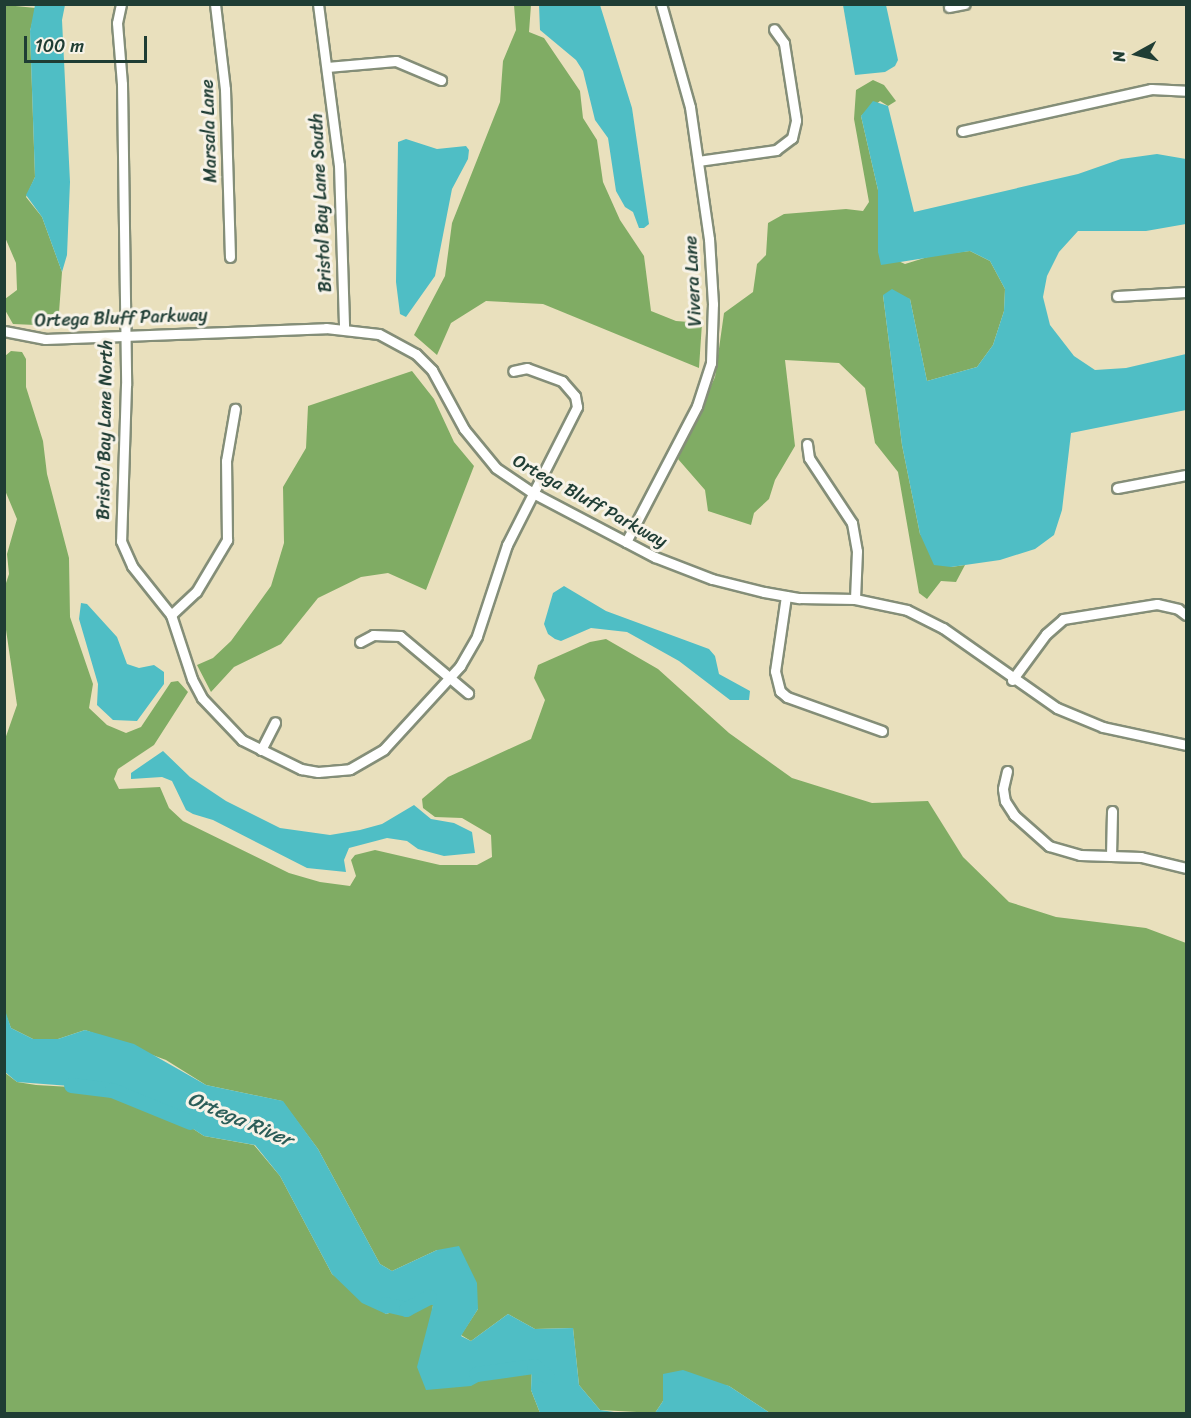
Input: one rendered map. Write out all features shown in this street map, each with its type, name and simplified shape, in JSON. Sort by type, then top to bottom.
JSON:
[{"type":"street","name":"Bristol Bay Lane North","points":[[121,4],[117,23],[122,103],[124,336],[121,541],[132,566],[171,615],[192,679],[202,698],[226,726],[261,750],[310,770],[350,769],[384,749],[451,677]]},
{"type":"street","name":"Marsala Lane","points":[[215,4],[225,89],[230,258]]},
{"type":"street","name":"Bristol Bay Lane South","points":[[318,4],[339,165],[344,328]]},
{"type":"street","name":"Vivera Lane","points":[[626,542],[697,406],[709,377],[712,268],[690,107],[661,4]]},
{"type":"street","points":[[949,7],[965,4]]},
{"type":"street","points":[[698,161],[789,149],[796,120],[784,43],[774,29]]},
{"type":"street","points":[[327,67],[396,61],[441,80]]},
{"type":"street","points":[[962,131],[1151,89],[1186,91]]},
{"type":"street","points":[[1117,296],[1186,292]]},
{"type":"street","name":"Ortega Bluff Parkway","points":[[4,331],[45,339],[344,328],[379,334],[416,354],[432,370],[479,450],[496,468],[533,493],[626,542],[682,569],[786,596],[855,599],[886,604],[923,617],[1012,680],[1057,708],[1102,728],[1186,745]]},
{"type":"street","points":[[451,677],[477,636],[507,545],[574,418],[575,396],[561,381],[527,368],[513,371]]},
{"type":"street","points":[[171,615],[196,592],[227,540],[226,461],[235,409]]},
{"type":"street","points":[[807,444],[809,458],[847,512],[854,529],[858,551],[855,599]]},
{"type":"street","points":[[1117,488],[1186,475]]},
{"type":"street","points":[[786,596],[775,671],[780,691],[787,697],[882,731]]},
{"type":"street","points":[[1012,680],[1046,634],[1063,620],[1157,604],[1167,605],[1186,615]]},
{"type":"street","points":[[360,642],[373,635],[400,636],[468,693]]},
{"type":"street","points":[[261,750],[275,722]]},
{"type":"street","points":[[1007,771],[1003,789],[1005,801],[1036,837],[1064,853],[1164,860],[1186,868]]},
{"type":"street","points":[[1111,856],[1112,811]]},
{"type":"green space","points":[[5,5],[36,8],[30,31],[35,177],[26,197],[42,217],[62,272],[58,326],[13,324],[5,310],[5,299],[17,290],[16,263],[4,235]]},
{"type":"green space","points":[[514,5],[531,5],[529,32],[544,38],[580,91],[583,118],[597,140],[603,182],[620,220],[644,256],[651,311],[676,321],[702,323],[699,368],[543,304],[486,301],[451,323],[437,355],[414,335],[445,276],[452,223],[500,102],[503,61],[516,30]]},
{"type":"green space","points":[[873,80],[884,85],[896,101],[888,106],[880,101],[861,116],[878,190],[878,252],[905,264],[934,255],[970,251],[990,261],[1005,289],[1004,311],[993,345],[977,367],[927,381],[910,299],[883,295],[902,445],[920,534],[951,567],[965,565],[956,582],[941,581],[927,599],[919,593],[898,472],[875,443],[865,388],[839,363],[785,360],[795,446],[775,480],[769,499],[754,513],[751,525],[708,511],[705,490],[678,459],[715,377],[724,313],[753,292],[757,264],[766,255],[768,223],[784,214],[846,209],[863,211],[869,202],[854,119],[856,90]]},
{"type":"green space","points":[[11,351],[22,352],[26,359],[26,387],[43,441],[47,474],[69,558],[70,617],[93,684],[89,708],[107,725],[126,733],[141,727],[171,682],[178,681],[188,692],[154,745],[118,769],[114,779],[119,789],[160,787],[169,808],[183,821],[289,873],[320,882],[350,886],[356,876],[351,860],[355,855],[375,850],[440,865],[477,865],[492,857],[491,835],[462,818],[435,817],[423,808],[422,799],[448,777],[531,739],[545,700],[534,678],[538,665],[590,642],[606,639],[658,669],[729,733],[792,778],[872,803],[928,801],[963,857],[1009,902],[1056,917],[1146,928],[1186,943],[1186,1413],[770,1413],[729,1386],[663,1375],[663,1401],[655,1413],[600,1410],[579,1385],[573,1328],[535,1329],[508,1314],[471,1341],[461,1335],[478,1309],[437,1250],[392,1271],[380,1264],[318,1149],[282,1101],[206,1085],[166,1060],[85,1030],[58,1039],[33,1039],[11,1028],[4,1010],[4,742],[17,705],[5,623],[4,589],[9,574],[7,554],[17,519],[4,488],[5,356]]},
{"type":"green space","points":[[412,371],[434,399],[454,442],[474,466],[426,590],[388,573],[361,577],[318,598],[281,644],[234,667],[211,692],[197,665],[213,658],[231,641],[271,586],[284,543],[283,487],[306,448],[308,406]]},
{"type":"green space","points":[[4,1072],[17,1082],[36,1085],[123,1090],[149,1100],[204,1136],[254,1145],[280,1176],[332,1274],[386,1314],[415,1305],[433,1305],[428,1335],[499,1371],[515,1362],[532,1365],[531,1390],[540,1413],[5,1413]]},
{"type":"water","points":[[35,5],[65,5],[62,20],[70,182],[67,255],[62,272],[42,217],[26,195],[35,177],[30,31]]},
{"type":"water","points":[[539,5],[600,5],[632,108],[649,224],[644,228],[639,228],[633,212],[625,207],[616,191],[608,138],[595,120],[583,71],[576,60],[540,30]]},
{"type":"water","points":[[843,5],[886,5],[898,60],[895,66],[885,72],[855,75]]},
{"type":"water","points":[[873,101],[888,106],[914,212],[1078,174],[1121,159],[1157,154],[1186,159],[1186,224],[1146,231],[1078,231],[1059,252],[1047,276],[1043,297],[1050,325],[1074,356],[1095,370],[1126,368],[1186,354],[1186,410],[1071,433],[1062,510],[1054,535],[1035,549],[1000,560],[951,567],[934,565],[920,534],[902,445],[883,295],[892,289],[910,299],[927,381],[977,367],[993,345],[1004,311],[1005,289],[990,261],[970,251],[881,265],[878,252],[878,190],[861,116]]},
{"type":"water","points":[[406,139],[437,149],[466,146],[469,150],[468,159],[452,189],[435,276],[406,317],[400,314],[396,282],[398,142]]},
{"type":"water","points":[[564,586],[606,611],[709,649],[715,656],[719,674],[750,691],[749,700],[730,700],[679,661],[627,632],[591,628],[561,641],[555,639],[548,634],[544,624],[553,593]]},
{"type":"water","points":[[81,603],[87,604],[117,637],[127,664],[139,668],[154,665],[164,672],[164,684],[137,721],[113,720],[97,705],[98,684],[79,619]]},
{"type":"water","points":[[163,751],[190,777],[226,801],[280,828],[330,835],[360,830],[382,824],[414,805],[431,819],[454,823],[472,832],[475,853],[444,856],[418,849],[407,841],[387,838],[349,848],[344,860],[346,872],[307,868],[213,820],[186,810],[172,781],[162,777],[131,779],[131,773]]},
{"type":"water","points":[[5,1010],[11,1028],[33,1039],[58,1039],[85,1030],[134,1044],[206,1085],[283,1101],[318,1149],[380,1264],[392,1271],[437,1250],[459,1246],[477,1283],[478,1309],[461,1336],[471,1341],[508,1314],[535,1329],[573,1328],[579,1385],[600,1410],[621,1413],[540,1413],[531,1390],[532,1365],[515,1362],[471,1386],[426,1390],[417,1367],[433,1305],[415,1305],[386,1314],[362,1303],[332,1274],[280,1176],[255,1145],[204,1136],[149,1100],[123,1090],[17,1082],[5,1072]]},
{"type":"water","points":[[683,1370],[729,1386],[770,1413],[655,1413],[663,1401],[663,1374]]},
{"type":"waterway","name":"Ortega River","points":[[71,1085],[112,1090],[190,1122]]},
{"type":"waterway","name":"Ortega River","points":[[385,1304],[406,1309],[429,1297]]},
{"type":"waterway","name":"Ortega River","points":[[476,1374],[534,1366],[547,1376]]}]
